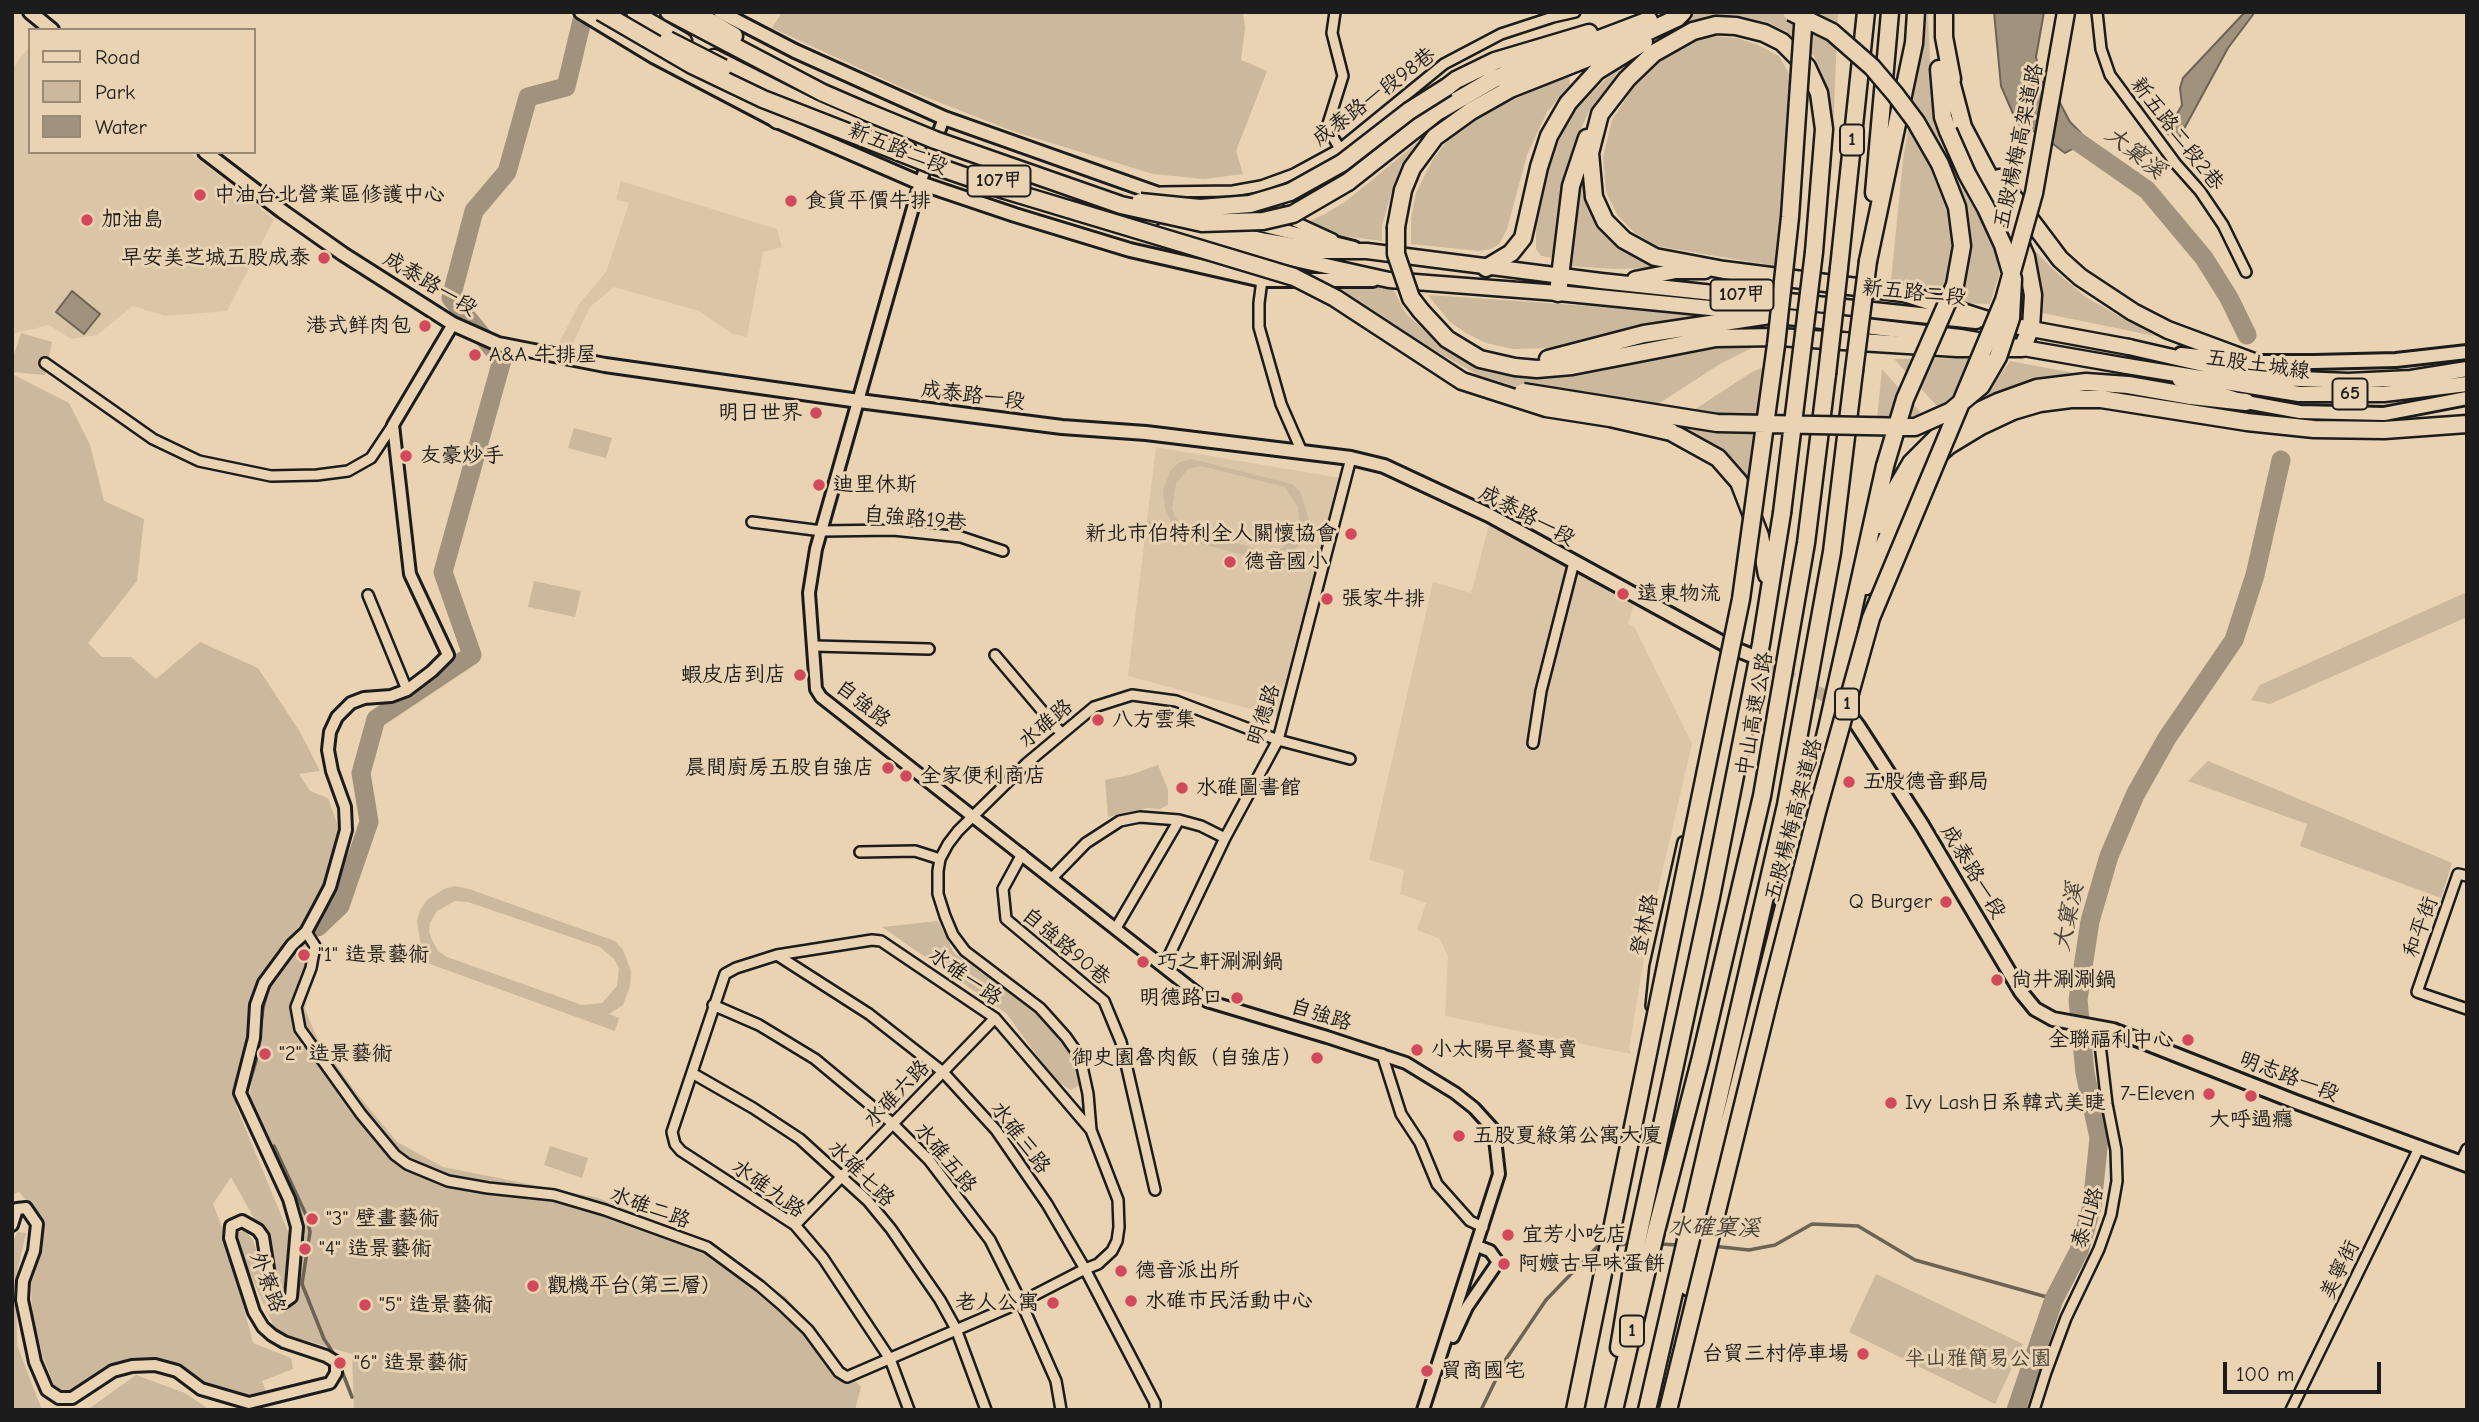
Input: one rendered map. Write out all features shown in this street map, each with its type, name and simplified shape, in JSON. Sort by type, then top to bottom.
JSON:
[{"type":"highway","points":[[601,12],[692,65],[763,99],[860,135]]},
{"type":"highway","points":[[620,12],[650,31],[767,92],[927,163],[1005,190],[1294,277],[1326,293],[1462,381],[1546,408],[1610,418],[1671,432],[1718,458],[1740,482],[1760,536],[1767,565],[1766,606],[1756,649]]},
{"type":"highway","points":[[669,12],[823,93],[935,140],[1121,205],[1202,223],[1263,221],[1293,214],[1348,182],[1437,111],[1494,79],[1677,14]]},
{"type":"highway","points":[[693,12],[867,112]]},
{"type":"highway","points":[[1075,189],[1140,202],[1200,208],[1250,204],[1290,192],[1342,163],[1409,111],[1456,80],[1495,61],[1599,30],[1644,12]]},
{"type":"highway","points":[[1695,1234],[1795,863],[1885,466],[1905,399],[1955,285],[1962,246],[1957,207],[1940,164],[1916,122],[1872,67],[1832,32],[1791,12]]},
{"type":"highway","name":"1","points":[[1575,1410],[1741,599],[1776,345],[1790,217],[1804,12]]},
{"type":"highway","name":"中山高速公路","points":[[1613,1410],[1643,1251],[1700,1061],[1762,796],[1806,543],[1866,12]]},
{"type":"highway","name":"1","points":[[1647,1410],[1695,1234],[1786,804],[1832,552],[1868,261],[1890,12]]},
{"type":"highway","name":"1","points":[[1868,261],[1914,43],[1916,12]]},
{"type":"highway","points":[[1248,262],[1296,271],[1340,294],[1440,362],[1461,373],[1519,391],[1717,423],[1915,427],[1951,411],[1981,386],[1998,357],[2011,318],[2013,279],[2003,245],[1948,131],[1941,102],[1938,12]]},
{"type":"highway","points":[[1677,14],[1606,51],[1510,89],[1471,111],[1435,137],[1412,168],[1403,190],[1396,228],[1396,254],[1411,298],[1447,339],[1480,359],[1537,369],[1572,366],[1716,338],[1779,337],[1956,348],[2022,348],[2031,328],[2033,295],[2026,257],[2002,201],[1963,127],[1948,70],[1944,12]]},
{"type":"highway","name":"五股楊梅高架道路","points":[[1668,1410],[1817,812],[1868,631],[2004,300],[2034,193],[2066,12]]},
{"type":"highway","points":[[1486,268],[1511,253],[1523,238],[1542,157],[1549,136],[1567,103],[1597,71],[1677,14]]},
{"type":"highway","points":[[1558,293],[1571,186],[1583,144],[1600,114],[1627,79],[1654,52],[1693,31],[1716,25],[1736,26],[1764,33],[1782,42],[1807,67],[1819,93],[1824,129],[1814,252],[1782,513],[1649,1229]]},
{"type":"highway","points":[[1948,70],[1960,103],[1993,170],[2060,259],[2080,277],[2133,312],[2168,330],[2254,362]]},
{"type":"highway","points":[[1600,114],[1590,153],[1594,197],[1605,221],[1624,240],[1654,257],[1724,270],[1904,293],[1997,323]]},
{"type":"highway","points":[[1459,347],[1530,360],[1556,359],[1644,334],[1770,315]]},
{"type":"highway","points":[[1843,659],[1880,526],[1894,492],[1911,463],[1938,436],[1964,418],[2037,388],[2086,382],[2128,385],[2246,402]]},
{"type":"highway","points":[[1843,659],[1888,530],[1923,469],[1948,446],[1980,426],[2013,411],[2040,403],[2071,399],[2101,400],[2246,422],[2314,429],[2384,430],[2467,424]]},
{"type":"highway","points":[[1657,1410],[1690,1255]]},
{"type":"main road","name":"新五路二段","points":[[581,12],[690,77],[777,121],[920,183],[1130,250],[1262,280],[1389,280],[1558,293],[1960,337],[2127,366],[2213,389],[2246,402],[2300,412],[2371,414],[2467,398]]},
{"type":"main road","name":"新五路二段","points":[[634,12],[792,98],[931,151],[1182,222],[1312,249],[1367,251]]},
{"type":"main road","name":"新五路二段","points":[[658,12],[820,98],[1016,188],[1178,234],[1389,280]]},
{"type":"main road","name":"新五路二段","points":[[720,12],[795,51],[944,118],[1151,193],[1276,229],[1367,251],[1486,268],[1997,323],[2129,347],[2254,362],[2396,360],[2462,353]]},
{"type":"main road","points":[[37,14],[50,28]]},
{"type":"main road","points":[[684,41],[777,121]]},
{"type":"main road","name":"成泰路一段","points":[[208,154],[323,240],[453,324],[498,344],[563,357],[859,401],[1062,427],[1146,433],[1351,458],[1384,466],[1489,515],[1728,646],[1756,649]]},
{"type":"main road","points":[[1618,282],[1676,271],[1724,270]]},
{"type":"main road","name":"五股土城線","points":[[2129,347],[2299,394],[2384,394],[2467,384]]},
{"type":"main road","name":"五股土城線","points":[[2127,366],[2236,378],[2348,381],[2411,378],[2467,369]]},
{"type":"main road","name":"成泰路一段","points":[[1840,704],[1858,726],[1922,825],[2021,992],[2035,1009],[2053,1019]]},
{"type":"main road","name":"明志路一段","points":[[2053,1019],[2098,1027],[2168,1051],[2295,1102],[2464,1163]]},
{"type":"street","points":[[1335,12],[1332,33],[1343,76],[1327,127],[1340,149]]},
{"type":"street","name":"成泰路一段98巷","points":[[1151,193],[1233,191],[1261,186],[1294,174],[1340,149],[1444,64],[1501,34],[1553,14],[1575,12]]},
{"type":"street","name":"新五路二段2巷","points":[[2097,12],[2101,50],[2109,75],[2208,202],[2223,225],[2246,272]]},
{"type":"street","name":"自強路","points":[[944,118],[920,183],[816,549],[809,593],[816,689],[821,697],[1207,1001],[1406,1063],[1474,1108],[1494,1130],[1499,1174],[1477,1246]]},
{"type":"street","points":[[1294,174],[1287,200],[1290,215],[1302,225],[1343,245]]},
{"type":"street","points":[[1262,280],[1259,327],[1281,404],[1302,452]]},
{"type":"street","points":[[45,363],[153,439],[198,461],[271,476],[317,475],[348,471],[371,458],[453,324]]},
{"type":"street","points":[[306,932],[330,887],[346,830],[345,807],[332,771],[328,750],[330,732],[337,717],[351,703],[364,698],[391,696],[407,690],[448,655],[410,574],[393,425]]},
{"type":"street","name":"明德路","points":[[1164,966],[1226,838],[1278,740],[1351,458]]},
{"type":"street","name":"自強路19巷","points":[[752,522],[822,531],[893,530],[961,537],[1003,551]]},
{"type":"street","points":[[1533,743],[1541,691],[1574,562]]},
{"type":"street","points":[[368,595],[407,690]]},
{"type":"street","points":[[814,646],[929,649]]},
{"type":"street","name":"登林路","points":[[1611,1215],[1648,1027],[1655,967],[1728,646]]},
{"type":"street","points":[[995,655],[1061,733]]},
{"type":"street","name":"水碓路","points":[[972,815],[1061,733],[1094,707],[1132,695],[1176,701],[1278,740],[1350,759]]},
{"type":"street","points":[[860,852],[915,851],[940,859],[948,844],[972,815]]},
{"type":"street","points":[[1052,878],[1086,843],[1120,821],[1140,817],[1179,820],[1226,838]]},
{"type":"street","points":[[1116,928],[1179,820]]},
{"type":"street","name":"自強路90巷","points":[[1022,854],[1003,890],[1006,919],[1029,941],[1104,1000],[1121,1042],[1155,1190]]},
{"type":"street","name":"水碓一路","points":[[940,859],[938,894],[953,935],[965,951],[1040,1008],[1080,1057],[1088,1094],[1091,1130],[1118,1200],[1119,1227],[1112,1251],[1098,1264],[1085,1269]]},
{"type":"street","name":"和平街","points":[[2463,875],[2417,992],[2467,1009]]},
{"type":"street","name":"外寮路","points":[[12,1226],[17,1209],[26,1208],[37,1224],[34,1251],[23,1281],[22,1300],[35,1362],[47,1390],[59,1398],[72,1398],[113,1371],[132,1366],[155,1365],[177,1371],[201,1389],[249,1403],[330,1383],[336,1373],[336,1362],[284,1342],[263,1327],[254,1312],[230,1238],[231,1226],[242,1221],[253,1225],[263,1237],[272,1294],[277,1301],[284,1302],[291,1297],[297,1227],[289,1199],[240,1093],[254,1038],[256,1005],[264,983],[280,960],[306,932]]},
{"type":"street","name":"水碓二路","points":[[306,932],[315,946],[311,968],[296,1007],[300,1029],[380,1139],[407,1164],[448,1181],[554,1195],[605,1210],[707,1247],[760,1286],[808,1329],[839,1372],[847,1377],[1021,1302],[1085,1269]]},
{"type":"street","name":"水碓一路","points":[[713,1005],[724,974],[736,968],[777,955],[872,940],[881,941],[995,1018],[1091,1130]]},
{"type":"street","name":"水碓三路","points":[[777,955],[869,1014],[943,1072],[996,1130],[1047,1204],[1085,1269],[1155,1403],[1155,1410]]},
{"type":"street","points":[[692,1073],[713,1005]]},
{"type":"street","name":"水碓五路","points":[[713,1005],[759,1025],[815,1059],[892,1123],[929,1160],[989,1240],[1021,1302],[1056,1381],[1061,1410]]},
{"type":"street","name":"水碓六路","points":[[795,1226],[995,1018]]},
{"type":"street","name":"泰山路","points":[[2034,1410],[2066,1318],[2099,1249],[2111,1215],[2117,1181],[2116,1150],[2107,1104],[2098,1027]]},
{"type":"street","points":[[1382,1054],[1401,1114],[1420,1143],[1437,1184],[1470,1221],[1483,1227]]},
{"type":"street","name":"水碓九路","points":[[692,1073],[672,1132],[675,1143],[681,1150],[795,1226],[823,1258],[890,1359],[909,1410]]},
{"type":"street","name":"水碓七路","points":[[692,1073],[800,1139],[868,1201],[891,1229],[940,1300],[956,1329],[986,1410]]},
{"type":"street","name":"美寧街","points":[[2291,1410],[2420,1146]]},
{"type":"street","points":[[2464,1163],[2467,1149]]},
{"type":"street","points":[[1423,1410],[1477,1246],[1490,1251],[1499,1262],[1467,1307],[1436,1371]]},
{"type":"shaded area","points":[[28,49],[28,154],[192,154],[274,219],[227,311],[165,316],[133,306],[97,335],[71,339],[49,325],[12,334],[12,69]]},
{"type":"shaded area","points":[[621,181],[777,229],[782,247],[763,252],[747,337],[733,334],[699,311],[614,287],[590,307],[569,351],[556,349],[579,304],[606,272],[629,203],[616,199]]},
{"type":"shaded area","name":"德音國小","points":[[1156,447],[1342,478],[1277,716],[1128,676]]},
{"type":"shaded area","points":[[1489,525],[1635,601],[1628,624],[1635,628],[1692,744],[1648,933],[1629,1049],[1631,1054],[1445,1016],[1448,957],[1440,939],[1417,930],[1426,903],[1400,894],[1404,870],[1369,860],[1433,582],[1471,593]]},
{"type":"green space","points":[[782,12],[1243,12],[1245,28],[1241,60],[1267,71],[1236,151],[1243,174],[1204,179],[1153,174],[1015,132],[903,88],[772,28]]},
{"type":"green space","points":[[1694,12],[1838,12],[1833,132],[1822,74],[1814,56],[1787,32],[1767,22],[1736,15],[1711,15],[1677,26]]},
{"type":"green space","points":[[1928,12],[1932,111],[1938,135],[1998,259],[1999,275],[1990,304],[1889,301],[1903,160]]},
{"type":"green space","points":[[1711,36],[1737,38],[1758,45],[1779,56],[1791,77],[1776,266],[1656,246],[1635,233],[1618,216],[1606,192],[1603,157],[1612,120],[1635,85],[1661,60],[1689,43]]},
{"type":"green space","points":[[1651,42],[1589,111],[1573,146],[1565,176],[1558,210],[1554,258],[1541,256],[1536,249],[1536,222],[1542,191],[1556,147],[1573,112],[1613,72]]},
{"type":"green space","points":[[1569,75],[1570,85],[1547,112],[1527,155],[1507,229],[1499,244],[1479,251],[1411,244],[1411,220],[1416,193],[1433,159],[1451,136],[1484,113]]},
{"type":"green space","points":[[1418,142],[1401,166],[1394,183],[1382,226],[1382,241],[1292,229],[1345,202]]},
{"type":"green space","points":[[1581,175],[1587,204],[1601,230],[1637,258],[1684,267],[1614,269],[1569,266]]},
{"type":"green space","points":[[2026,242],[2087,298],[2155,336],[2038,312]]},
{"type":"green space","points":[[1332,286],[1392,287],[1406,314],[1445,348],[1467,359],[1532,376],[1587,372],[1693,349],[1760,344],[1720,364],[1658,404],[1540,391],[1478,375]]},
{"type":"green space","points":[[1428,295],[1709,314],[1621,330],[1553,348],[1513,349],[1486,343],[1466,333],[1450,322]]},
{"type":"green space","points":[[21,333],[52,342],[45,375],[12,372],[12,361]]},
{"type":"green space","points":[[1971,358],[1952,399],[1937,406],[1894,359]]},
{"type":"green space","points":[[2010,361],[2095,377],[2029,384],[1985,396]]},
{"type":"green space","points":[[1766,366],[1752,484],[1723,449],[1700,436],[1671,425],[1752,372]]},
{"type":"green space","points":[[1882,369],[1922,414],[1877,418]]},
{"type":"green space","points":[[12,374],[69,403],[90,445],[104,501],[144,519],[137,581],[88,643],[102,657],[131,657],[156,679],[200,642],[258,668],[300,732],[320,771],[299,774],[310,791],[328,798],[343,841],[326,906],[300,938],[318,942],[305,1009],[317,1038],[355,1091],[397,1142],[443,1167],[598,1198],[697,1237],[786,1297],[861,1387],[855,1410],[354,1410],[352,1354],[287,1335],[274,1327],[245,1263],[237,1233],[245,1230],[253,1240],[276,1312],[282,1314],[293,1305],[301,1238],[305,1235],[268,1154],[249,1101],[262,1003],[288,954],[270,972],[248,1029],[236,1106],[289,1234],[284,1288],[276,1290],[255,1220],[231,1177],[213,1204],[224,1232],[253,1343],[291,1358],[293,1369],[262,1381],[269,1399],[249,1403],[205,1387],[169,1364],[125,1365],[81,1397],[58,1395],[43,1357],[32,1312],[31,1282],[45,1223],[19,1192],[12,1195]]},
{"type":"green space","points":[[574,428],[612,438],[606,458],[568,448]]},
{"type":"green space","points":[[1191,459],[1292,484],[1300,491],[1309,520],[1307,533],[1302,544],[1281,558],[1297,561],[1296,569],[1146,529],[1149,521],[1174,528],[1165,508],[1163,491],[1170,471],[1180,462]],"holes":[[[1201,466],[1285,487],[1298,507],[1299,522],[1290,542],[1279,550],[1269,552],[1185,529],[1172,509],[1176,484],[1188,469]]]},
{"type":"green space","points":[[534,581],[581,591],[575,617],[528,607]]},
{"type":"green space","points":[[2467,592],[2467,617],[2270,704],[2251,700],[2260,685]]},
{"type":"green space","points":[[2208,761],[2452,863],[2441,898],[2300,846],[2307,824],[2188,781]]},
{"type":"green space","points":[[1158,765],[1168,790],[1168,805],[1160,809],[1148,808],[1108,817],[1105,780]]},
{"type":"green space","points":[[455,886],[469,889],[615,941],[623,950],[631,971],[630,986],[623,1005],[609,1014],[619,1018],[615,1031],[408,956],[411,944],[421,947],[417,921],[420,910],[427,900],[444,889]],"holes":[[[455,901],[468,902],[600,947],[614,959],[619,968],[617,986],[602,1003],[582,1005],[447,957],[438,951],[432,940],[430,923],[437,911]]]},
{"type":"green space","points":[[938,921],[954,953],[1032,1009],[1061,1039],[1085,1082],[1071,1090],[1054,1079],[1006,1013],[882,927]]},
{"type":"green space","points":[[550,1146],[588,1158],[582,1178],[544,1165]]},
{"type":"green space","points":[[17,1232],[26,1233],[16,1277],[17,1345],[42,1410],[12,1410],[12,1244]]},
{"type":"green space","name":"半山雅簡易公園","points":[[1876,1274],[2023,1344],[1995,1404],[1849,1332]]},
{"type":"green space","points":[[136,1375],[185,1393],[210,1410],[87,1410]]},
{"type":"water","points":[[1994,12],[2044,12],[2036,57],[2039,71],[2036,75],[2059,101],[2070,122],[2081,133],[2081,144],[2065,153],[2037,132],[2022,128],[2014,116],[2001,86]]},
{"type":"water","points":[[2245,12],[2255,12],[2228,48],[2178,140],[2166,133],[2182,105],[2180,88],[2183,78]]},
{"type":"water","points":[[72,291],[100,314],[84,334],[56,312]]},
{"type":"waterway","points":[[318,927],[340,906],[369,822],[361,773],[376,719],[472,655],[443,572],[502,360],[451,298],[474,211],[507,172],[528,97],[566,87],[584,12]]},
{"type":"waterway","name":"大窠溪","points":[[2061,130],[2147,190],[2204,258],[2229,298],[2247,335]]},
{"type":"waterway","name":"大窠溪","points":[[2016,1410],[2054,1299],[2079,1251],[2092,1206],[2099,1138],[2085,1073],[2078,1000],[2090,921],[2109,856],[2135,795],[2167,738],[2234,640],[2255,575],[2281,460]]},
{"type":"waterway","points":[[260,1122],[246,1094],[256,1061],[268,988],[281,969]]},
{"type":"waterway","points":[[274,1146],[307,1217],[310,1232],[302,1284],[324,1339],[334,1354]]},
{"type":"waterway","name":"水確窠溪","points":[[1712,1246],[1749,1250],[1775,1245],[1812,1224],[1858,1226],[1915,1260],[2054,1299]]},
{"type":"waterway","name":"水確窠溪","points":[[1614,1245],[1631,1244]]},
{"type":"waterway","name":"水確窠溪","points":[[1659,1244],[1680,1245]]},
{"type":"waterway","name":"水確窠溪","points":[[1481,1410],[1506,1359],[1546,1300],[1597,1247],[1603,1246]]},
{"type":"waterway","points":[[340,1366],[352,1397]]},
{"type":"tunnel","points":[[1751,656],[1840,704]]},
{"type":"place","name":"中油台北營業區修護中心","points":[[200,195]]},
{"type":"place","name":"食貨平價牛排","points":[[791,201]]},
{"type":"place","name":"加油島","points":[[87,220]]},
{"type":"place","name":"早安美芝城五股成泰","points":[[324,258]]},
{"type":"place","name":"港式鲜肉包","points":[[425,326]]},
{"type":"place","name":"A&A 牛排屋","points":[[475,355]]},
{"type":"place","name":"明日世界","points":[[816,413]]},
{"type":"place","name":"友豪炒手","points":[[406,456]]},
{"type":"place","name":"迪里休斯","points":[[819,485]]},
{"type":"place","name":"新北市伯特利全人關懷協會","points":[[1351,534]]},
{"type":"place","name":"德音國小","points":[[1230,562]]},
{"type":"place","name":"遠東物流","points":[[1623,594]]},
{"type":"place","name":"張家牛排","points":[[1327,599]]},
{"type":"place","name":"蝦皮店到店","points":[[800,675]]},
{"type":"place","name":"八方雲集","points":[[1098,720]]},
{"type":"place","name":"晨間廚房五股自強店","points":[[888,768]]},
{"type":"place","name":"全家便利商店","points":[[906,776]]},
{"type":"place","name":"五股德音郵局","points":[[1849,782]]},
{"type":"place","name":"水碓圖書館","points":[[1182,788]]},
{"type":"place","name":"Q Burger","points":[[1946,902]]},
{"type":"place","name":"\"1\" 造景藝術","points":[[304,955]]},
{"type":"place","name":"巧之軒涮涮鍋","points":[[1143,962]]},
{"type":"place","name":"尚井涮涮鍋","points":[[1997,980]]},
{"type":"place","name":"明德路口","points":[[1237,998]]},
{"type":"place","name":"全聯福利中心","points":[[2188,1040]]},
{"type":"place","name":"小太陽早餐專賣","points":[[1417,1050]]},
{"type":"place","name":"\"2\" 造景藝術","points":[[265,1054]]},
{"type":"place","name":"御史園魯肉飯（自強店）","points":[[1317,1058]]},
{"type":"place","name":"7-Eleven","points":[[2209,1094]]},
{"type":"place","name":"大呼過癮","points":[[2251,1096]]},
{"type":"place","name":"Ivy Lash日系韓式美睫","points":[[1891,1103]]},
{"type":"place","name":"五股夏綠第公寓大廈","points":[[1459,1136]]},
{"type":"place","name":"\"3\" 壁畫藝術","points":[[312,1219]]},
{"type":"place","name":"宜芳小吃店","points":[[1508,1235]]},
{"type":"place","name":"\"4\" 造景藝術","points":[[305,1249]]},
{"type":"place","name":"阿嬤古早味蛋餅","points":[[1504,1264]]},
{"type":"place","name":"德音派出所","points":[[1121,1271]]},
{"type":"place","name":"觀機平台(第三層)","points":[[533,1286]]},
{"type":"place","name":"水碓市民活動中心","points":[[1131,1301]]},
{"type":"place","name":"老人公寓","points":[[1053,1303]]},
{"type":"place","name":"\"5\" 造景藝術","points":[[365,1305]]},
{"type":"place","name":"台貿三村停車場","points":[[1863,1354]]},
{"type":"place","name":"\"6\" 造景藝術","points":[[340,1363]]},
{"type":"place","name":"貿商國宅","points":[[1427,1371]]}]
